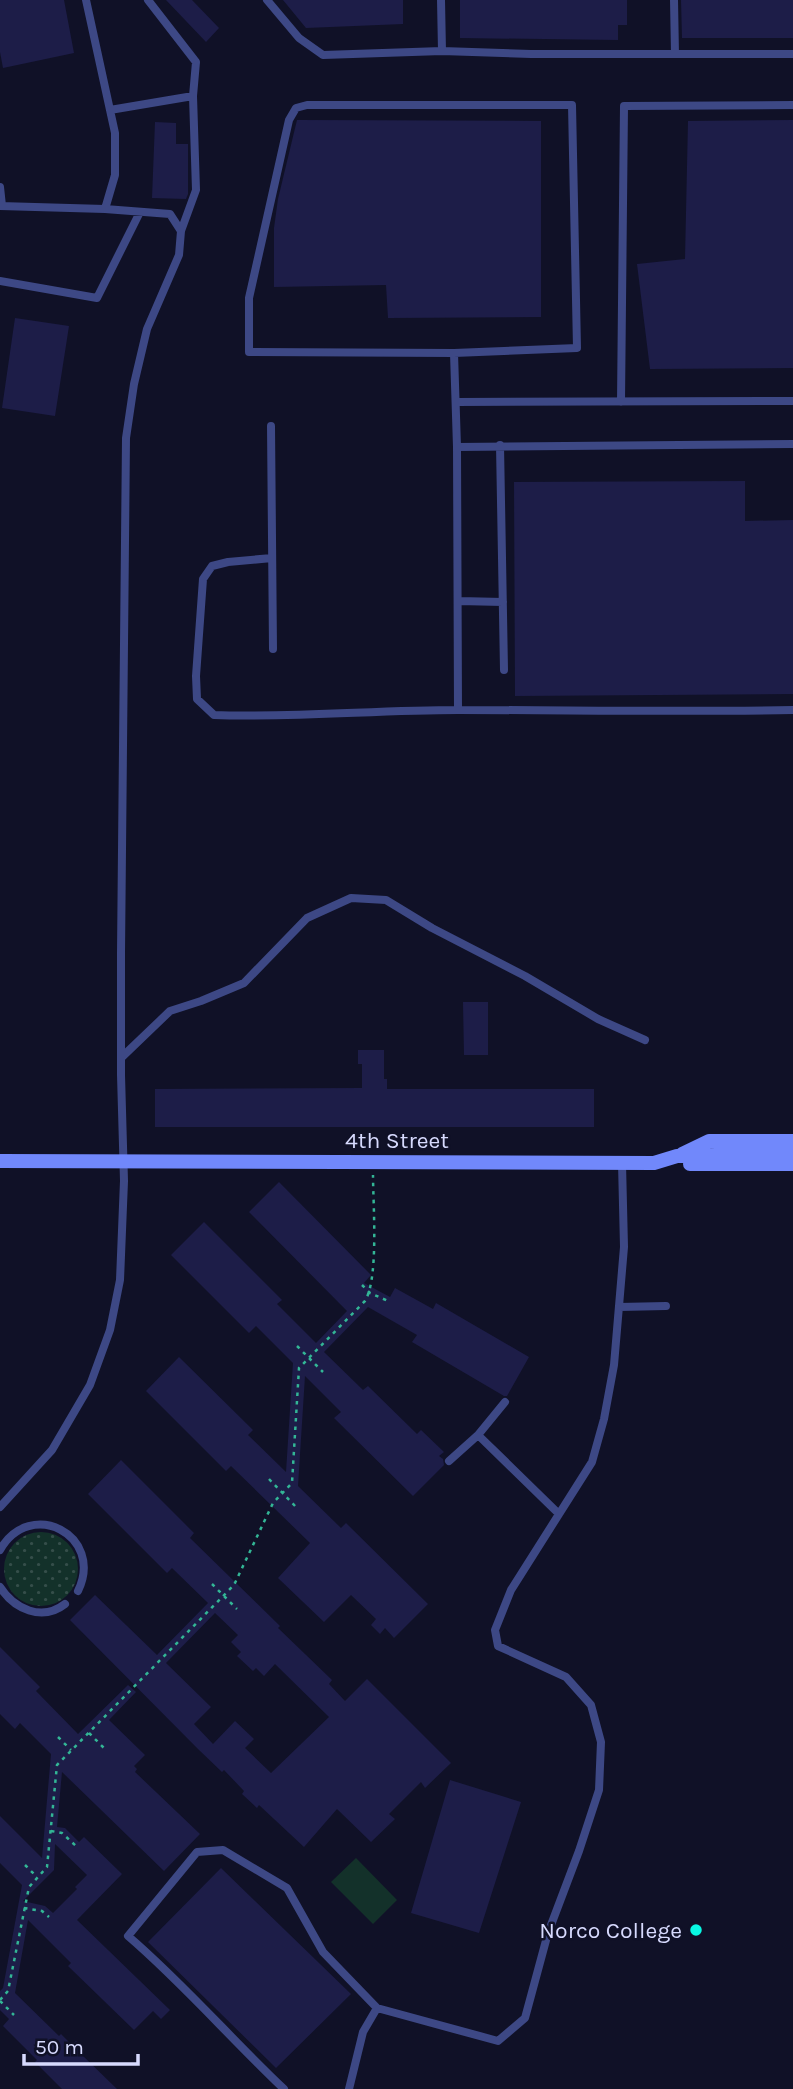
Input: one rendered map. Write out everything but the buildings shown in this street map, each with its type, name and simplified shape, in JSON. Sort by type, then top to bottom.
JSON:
[{"type":"street","points":[[677,1156],[709,1142],[793,1141]]},
{"type":"street","name":"4th Street","points":[[0,1161],[654,1163],[677,1156],[793,1153]]},
{"type":"street","points":[[654,1163],[724,1166],[793,1164]]},
{"type":"lane","points":[[86,0],[115,133],[115,175],[105,209]]},
{"type":"lane","points":[[0,1507],[52,1450],[90,1385],[110,1330],[120,1280],[124,1163],[122,1057],[126,438],[134,384],[147,329],[179,255],[181,231],[196,190],[193,96],[196,62],[148,0]]},
{"type":"lane","points":[[267,0],[299,38],[323,55],[442,51],[531,54],[793,54]]},
{"type":"lane","points":[[441,0],[442,51]]},
{"type":"lane","points":[[674,0],[675,54]]},
{"type":"lane","points":[[110,110],[193,96]]},
{"type":"lane","points":[[307,105],[572,105],[577,348],[454,353],[249,352],[249,298],[289,120],[296,108],[307,105]]},
{"type":"lane","points":[[621,402],[624,106],[793,105]]},
{"type":"lane","points":[[0,187],[1,206],[170,214],[181,231]]},
{"type":"lane","points":[[0,281],[97,298],[140,212]]},
{"type":"lane","points":[[454,353],[458,710]]},
{"type":"lane","points":[[456,402],[793,401]]},
{"type":"lane","points":[[271,426],[273,649]]},
{"type":"lane","points":[[457,446],[793,444]]},
{"type":"lane","points":[[500,446],[504,670]]},
{"type":"lane","points":[[272,558],[212,566],[203,579],[196,676],[197,699],[214,715],[458,710],[793,710]]},
{"type":"lane","points":[[458,601],[503,602]]},
{"type":"lane","points":[[122,1057],[170,1011],[244,983],[307,918],[351,898],[386,901],[598,1019],[645,1040]]},
{"type":"lane","points":[[284,2089],[157,1961],[128,1936],[197,1852],[223,1850],[287,1888],[323,1952],[377,2008],[498,2041],[525,2018],[548,1933],[579,1851],[598,1790],[601,1742],[591,1706],[566,1677],[498,1646],[495,1630],[511,1590],[592,1462],[604,1419],[614,1364],[624,1247],[622,1163]]},
{"type":"lane","points":[[619,1307],[666,1306]]},
{"type":"lane","points":[[449,1461],[478,1435],[505,1402]]},
{"type":"lane","points":[[478,1435],[559,1514]]},
{"type":"lane","points":[[0,1550],[8,1538],[27,1526],[50,1525],[70,1535],[82,1554],[85,1565],[84,1577],[78,1591]]},
{"type":"lane","points":[[0,1530],[8,1538]]},
{"type":"lane","points":[[0,1587],[15,1605],[27,1610],[52,1611],[65,1604]]},
{"type":"lane","points":[[349,2089],[363,2032],[377,2008]]},
{"type":"path","points":[[14,2015],[0,2000],[8,1991],[29,1887],[47,1867],[57,1765],[234,1585],[273,1503],[292,1483],[299,1368],[370,1293],[373,1257],[373,1163]]},
{"type":"path","points":[[362,1285],[370,1293],[388,1301]]},
{"type":"path","points":[[297,1346],[323,1372]]},
{"type":"path","points":[[269,1479],[296,1507]]},
{"type":"path","points":[[212,1584],[237,1609]]},
{"type":"path","points":[[89,1733],[106,1750]]},
{"type":"path","points":[[58,1737],[71,1751]]},
{"type":"path","points":[[51,1831],[62,1833],[76,1846]]},
{"type":"path","points":[[25,1865],[38,1878]]},
{"type":"path","points":[[24,1908],[42,1911],[49,1917]]},
{"type":"green space","points":[[41,1532],[55,1535],[67,1543],[75,1555],[78,1569],[75,1583],[67,1595],[55,1603],[41,1606],[27,1603],[15,1595],[7,1583],[4,1569],[7,1555],[15,1543],[27,1535]]},
{"type":"green space","points":[[356,1858],[397,1900],[373,1924],[331,1882]]},
{"type":"place","name":"Norco College","points":[[696,1930]]}]
